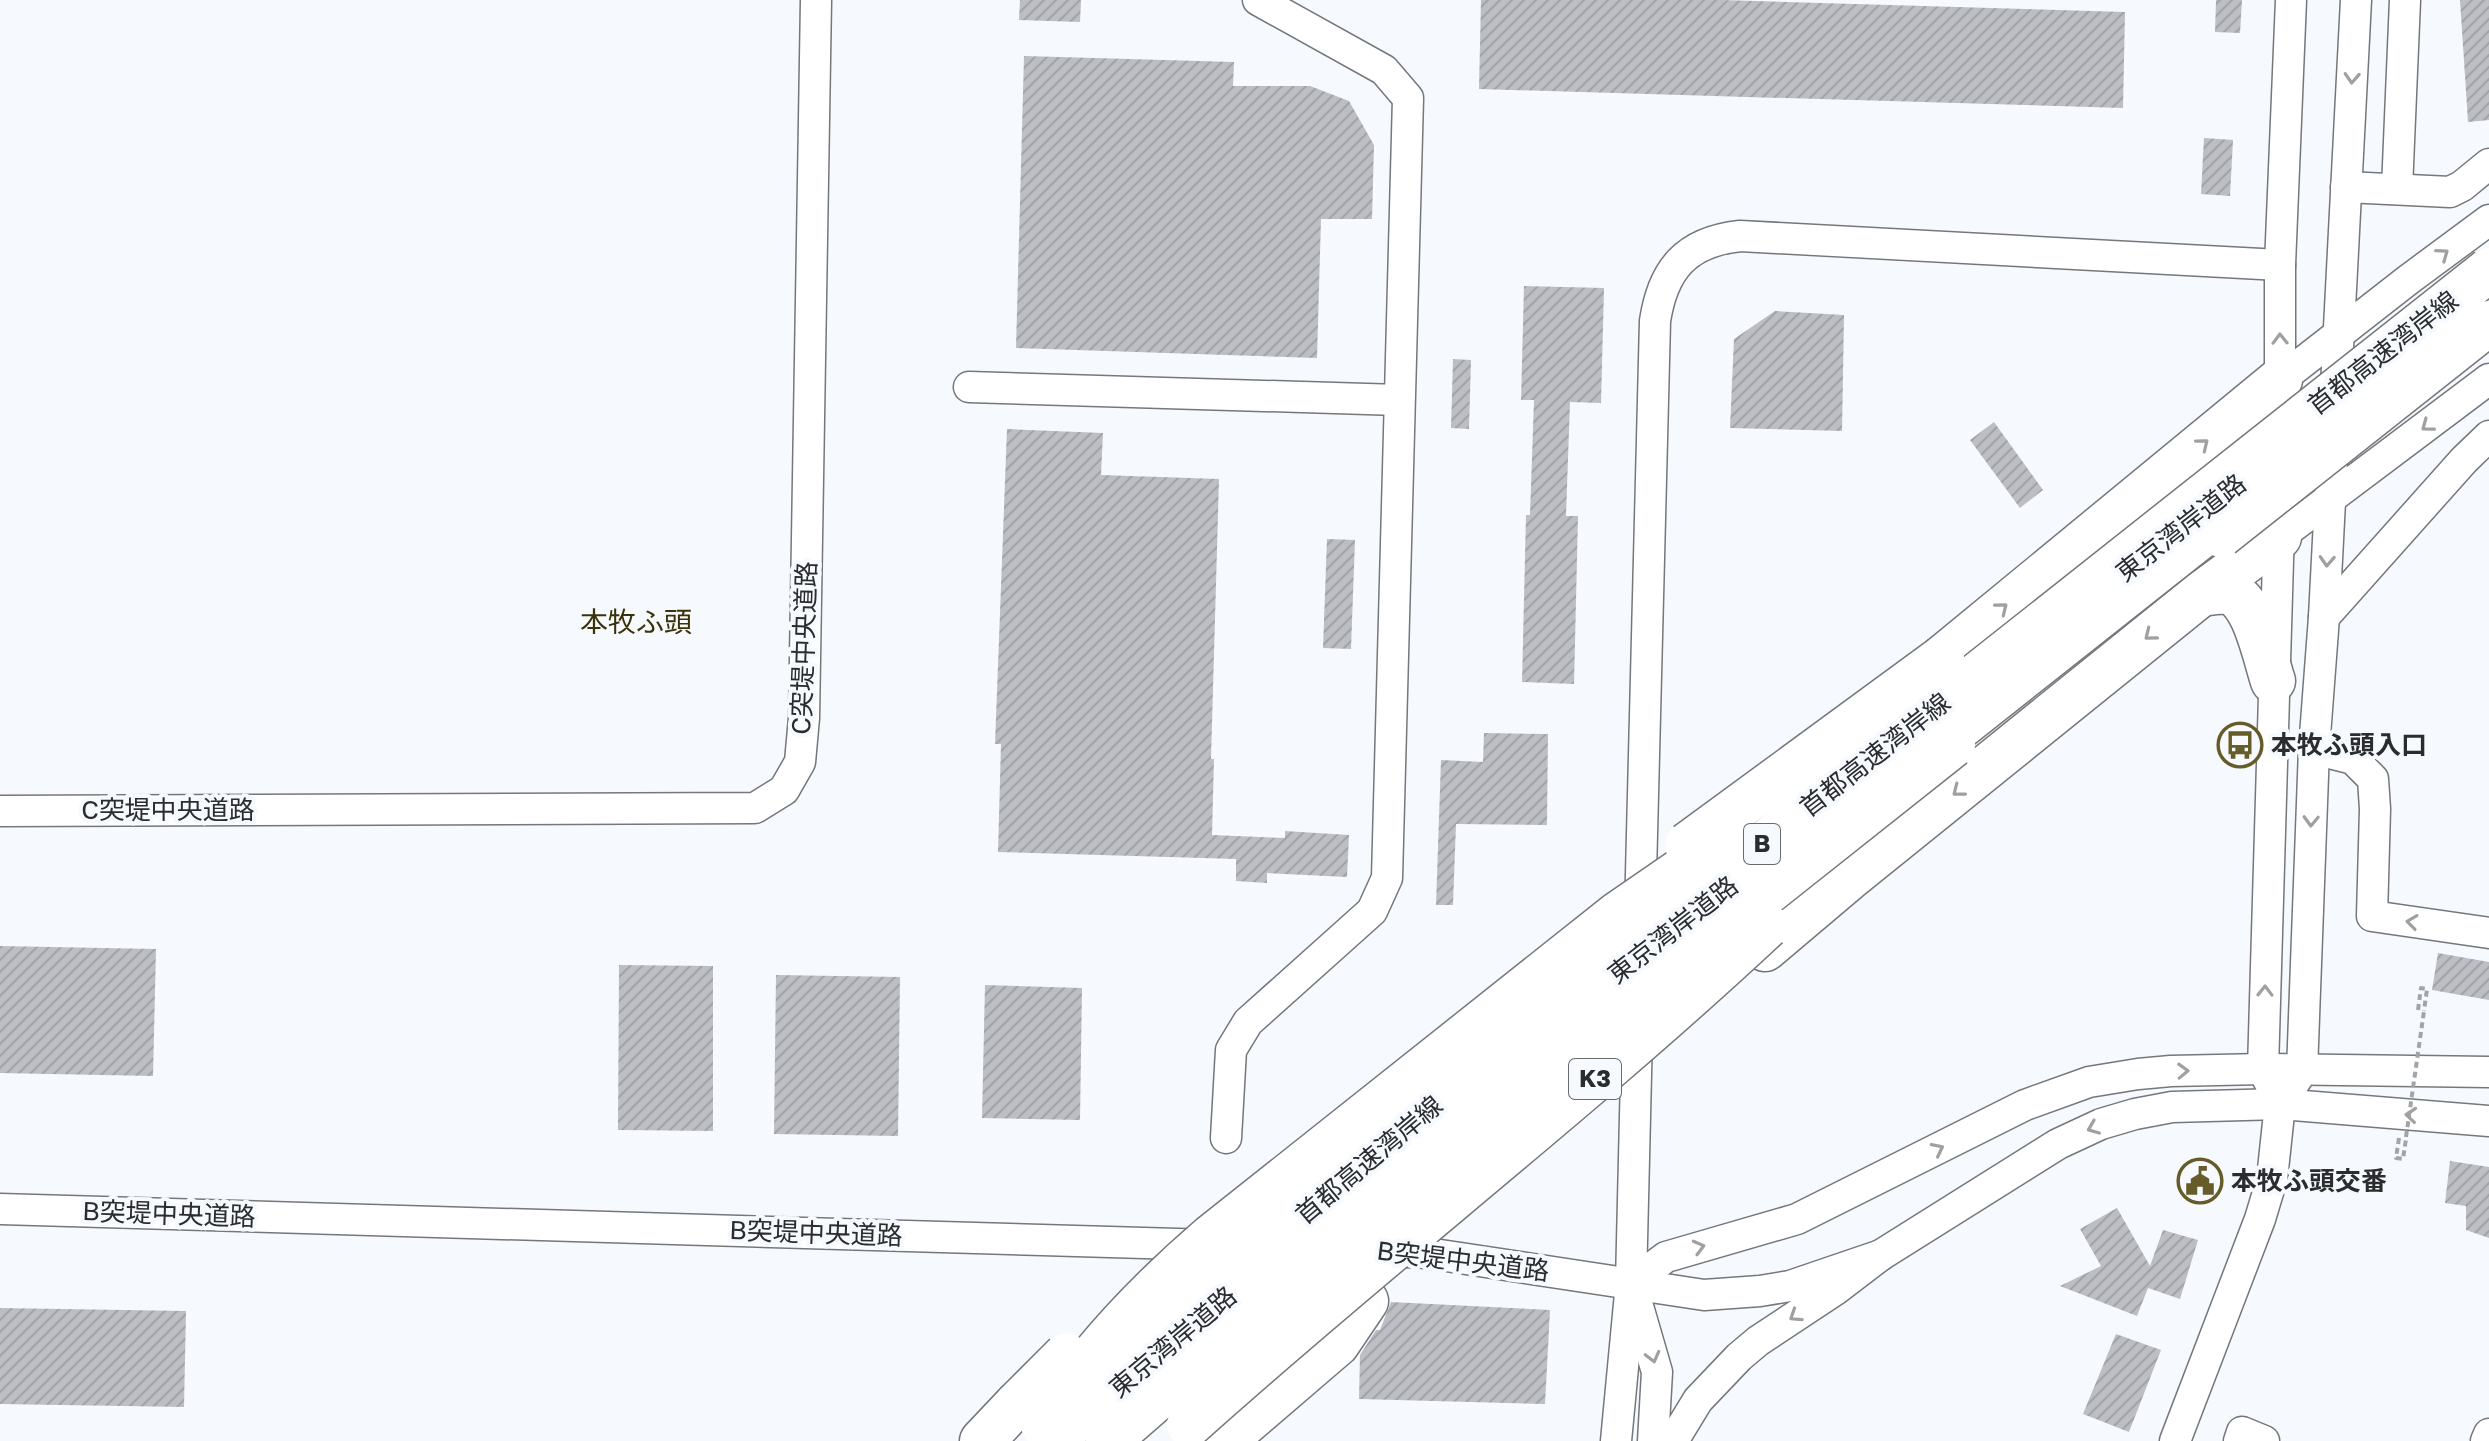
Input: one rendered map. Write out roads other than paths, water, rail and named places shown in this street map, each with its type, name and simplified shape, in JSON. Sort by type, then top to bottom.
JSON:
[{"type":"highway","name":"首都高速湾岸線","points":[[1055,1441],[1237,1271],[1437,1102],[2489,270]]},
{"type":"highway","name":"東京湾岸道路","points":[[1055,1441],[1494,1072],[2489,285]]},
{"type":"highway","name":"東京湾岸道路","points":[[1099,1433],[1506,1086],[2489,309]]},
{"type":"highway","name":"首都高速湾岸線","points":[[1099,1433],[1513,1094],[2003,731],[2489,323]]},
{"type":"highway","points":[[982,1441],[1098,1322],[1274,1159],[1603,904],[1750,801],[1942,658],[2280,380]]},
{"type":"highway","points":[[1203,1441],[1565,1129],[1765,949],[1849,878],[2003,731],[2279,537]]},
{"type":"highway","points":[[2201,594],[2229,592],[2241,599],[2252,614],[2273,681]]},
{"type":"highway","points":[[1032,1441],[1058,1401],[1121,1322],[1152,1289],[1211,1237],[1643,896],[2007,650]]},
{"type":"highway","name":"K3","points":[[1172,1441],[1267,1355],[2003,731]]},
{"type":"highway","points":[[1032,1441],[1603,904]]},
{"type":"highway","points":[[1099,1433],[1765,949]]},
{"type":"highway","points":[[1224,1441],[1337,1344],[1366,1301]]},
{"type":"street","name":"C突堤中央道路","points":[[0,811],[755,808],[784,790],[800,762],[804,718],[816,0]]},
{"type":"street","points":[[1226,1138],[1231,1050],[1236,1041],[1248,1022],[1372,911],[1387,878],[1408,98],[1384,70],[1258,0]]},
{"type":"street","points":[[2280,1104],[2263,1069],[2279,537],[2280,265],[2291,0]]},
{"type":"street","points":[[2175,1441],[2260,1219],[2272,1179],[2280,1104],[2302,1071],[2314,749],[2324,617],[2356,0]]},
{"type":"street","points":[[2397,189],[2405,0]]},
{"type":"street","points":[[2346,187],[2450,192],[2489,164]]},
{"type":"street","points":[[2280,380],[2489,220]]},
{"type":"street","points":[[1616,1441],[1631,1283],[1655,321],[1660,294],[1673,268],[1707,243],[1740,236],[2280,265]]},
{"type":"street","points":[[2341,271],[2357,285],[2375,290],[2408,280]]},
{"type":"street","points":[[2279,537],[2489,379]]},
{"type":"street","points":[[969,387],[1399,400]]},
{"type":"street","points":[[2324,617],[2489,436]]},
{"type":"street","points":[[2314,749],[2353,759],[2373,779],[2372,916],[2489,933]]},
{"type":"street","points":[[1631,1283],[1666,1257],[1777,1226],[1817,1211],[2005,1115],[2089,1082],[2138,1074],[2263,1069],[2489,1072]]},
{"type":"street","points":[[1673,1441],[1698,1400],[1739,1357],[1881,1255],[2058,1144],[2101,1124],[2153,1109],[2280,1104],[2489,1121]]},
{"type":"street","name":"B突堤中央道路","points":[[0,1209],[1353,1249],[1427,1253],[1704,1295],[1790,1286],[1881,1255]]},
{"type":"street","points":[[1631,1283],[1657,1372],[1653,1441]]},
{"type":"street","points":[[2239,1441],[2242,1432],[2264,1441]]},
{"type":"street","points":[[2486,1441],[2489,1434]]},
{"type":"place","name":"本牧ふ頭入口","points":[[2240,745]]},
{"type":"place","name":"本牧ふ頭交番","points":[[2200,1181]]},
{"type":"district","name":"本牧ふ頭","points":[[636,622]]}]
